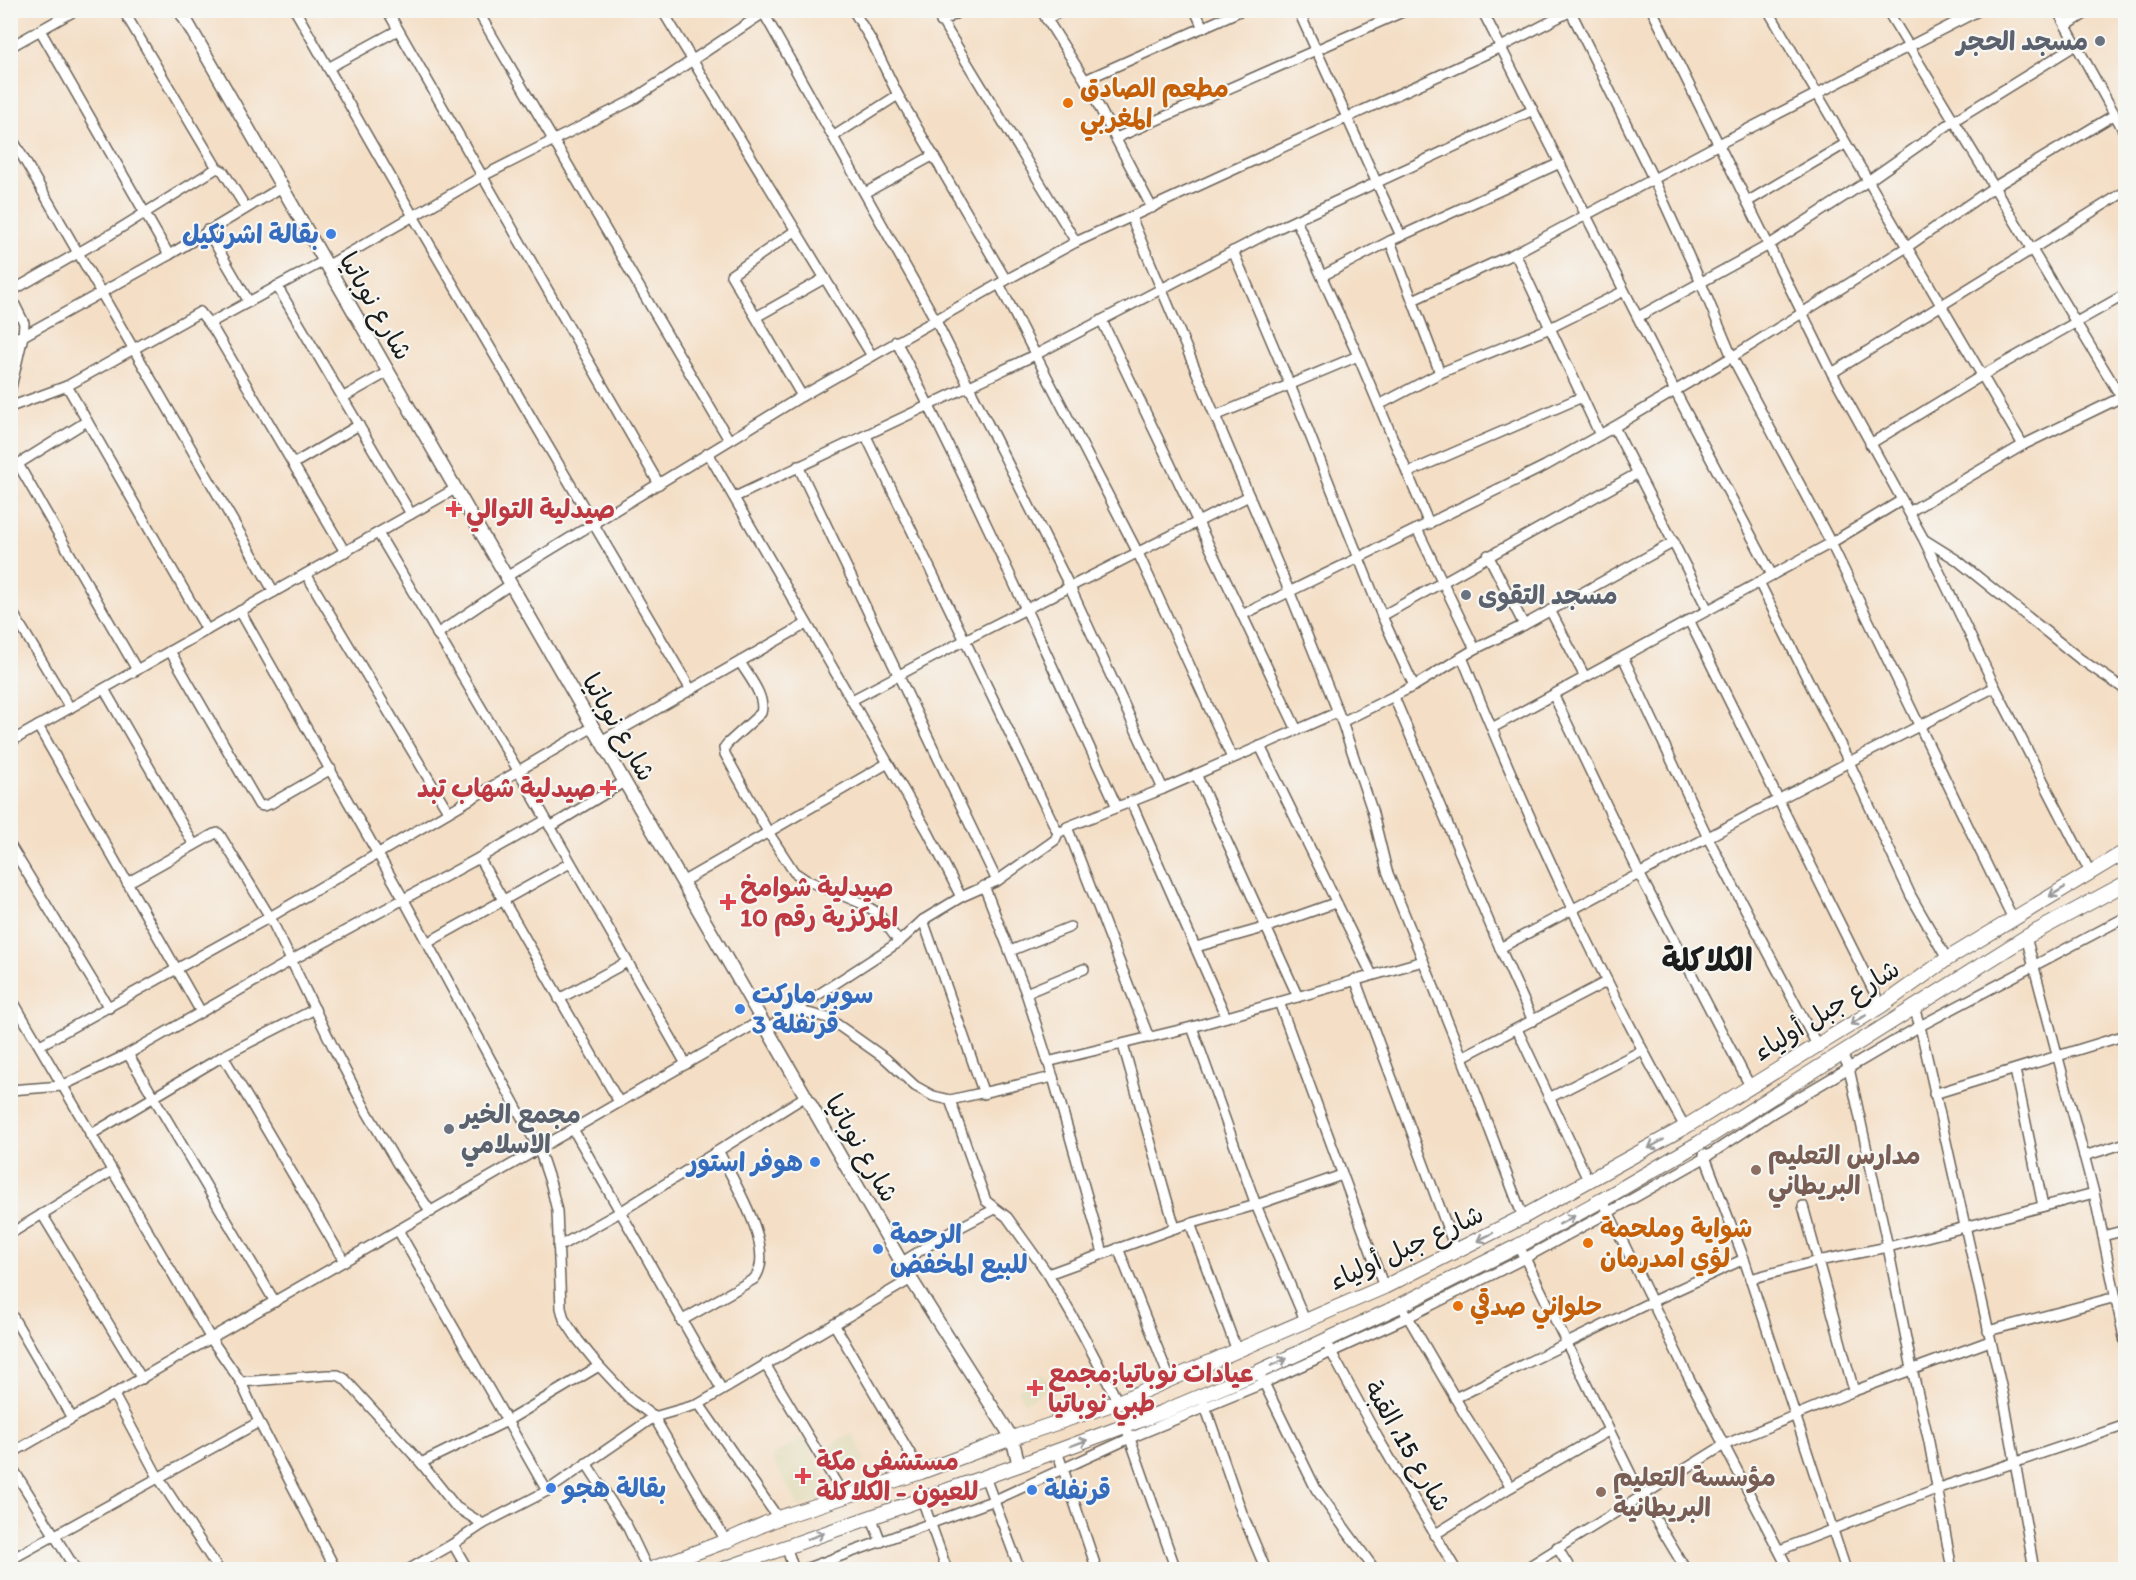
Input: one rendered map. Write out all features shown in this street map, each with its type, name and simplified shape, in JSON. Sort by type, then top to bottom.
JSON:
[{"type":"main road","name":"شارع جبل أولياء","points":[[649,1569],[778,1518],[921,1472],[1118,1402],[1384,1287],[1523,1217],[1685,1128],[1881,1006],[2013,918],[2126,851]]},
{"type":"main road","name":"شارع جبل أولياء","points":[[721,1569],[738,1567],[786,1546],[1057,1451],[1128,1432],[1261,1378],[1404,1311],[1606,1206],[1700,1143],[2026,937],[2126,883]]},
{"type":"street","points":[[10,47],[76,10]]},
{"type":"street","points":[[123,10],[217,168],[223,171],[246,208]]},
{"type":"street","name":"شارع نوباتيا","points":[[180,10],[911,1279],[1012,1438],[1019,1465]]},
{"type":"street","points":[[295,10],[412,216],[692,690]]},
{"type":"street","points":[[387,10],[659,484]]},
{"type":"street","points":[[477,10],[729,440]]},
{"type":"street","points":[[662,10],[872,356]]},
{"type":"street","points":[[853,10],[1002,282],[1138,553],[1232,758]]},
{"type":"street","points":[[935,10],[1076,242]]},
{"type":"street","points":[[941,22],[962,10]]},
{"type":"street","points":[[1064,10],[1043,15],[1085,80],[1152,208]]},
{"type":"street","points":[[1195,10],[1203,28]]},
{"type":"street","points":[[1085,80],[1242,10]]},
{"type":"street","points":[[1298,10],[1401,236]]},
{"type":"street","points":[[1116,138],[1407,10]]},
{"type":"street","points":[[1482,10],[1675,391],[1772,575]]},
{"type":"street","points":[[1652,10],[1802,314],[1870,444],[1923,538],[1995,687],[2090,872]]},
{"type":"street","points":[[1768,10],[2023,445]]},
{"type":"street","points":[[1887,10],[2075,322],[2123,396],[2023,445],[1909,512]]},
{"type":"street","points":[[1413,300],[1515,253],[1653,178],[1980,10]]},
{"type":"street","points":[[2057,10],[2126,135]]},
{"type":"street","points":[[2066,26],[2091,10]]},
{"type":"street","points":[[210,323],[277,286],[326,264],[481,177],[631,101],[765,11],[935,319],[1070,588],[1163,789]]},
{"type":"street","points":[[437,634],[509,580],[708,453],[896,341],[1002,282],[1076,242],[1347,118],[1571,11],[1653,178],[1732,357],[1831,543],[2013,918]]},
{"type":"street","points":[[40,30],[169,255]]},
{"type":"street","points":[[328,68],[398,30]]},
{"type":"street","points":[[1638,317],[1769,245],[1868,181],[1955,120],[2076,45]]},
{"type":"street","points":[[834,136],[898,95]]},
{"type":"street","points":[[735,497],[1037,354],[1296,220],[1533,110]]},
{"type":"street","points":[[1242,615],[1545,466],[1614,427],[1802,314],[1907,247],[1994,187],[2114,115]]},
{"type":"street","points":[[10,135],[274,592]]},
{"type":"street","points":[[1747,202],[1845,144]]},
{"type":"street","points":[[865,193],[934,156]]},
{"type":"street","points":[[1322,276],[1390,241],[1560,163]]},
{"type":"street","points":[[10,392],[24,323],[10,293],[217,168]]},
{"type":"street","points":[[10,338],[23,336],[101,294],[282,187]]},
{"type":"street","points":[[1832,373],[2126,191]]},
{"type":"street","points":[[1131,217],[1342,722],[1372,810],[1387,871],[1523,1217]]},
{"type":"street","points":[[1296,220],[1358,356],[1429,524]]},
{"type":"street","points":[[207,230],[249,302]]},
{"type":"street","points":[[795,231],[731,275],[802,396]]},
{"type":"street","points":[[1390,241],[1440,373]]},
{"type":"street","points":[[1233,251],[1290,385],[1382,615],[1414,686]]},
{"type":"street","points":[[1515,253],[1600,435]]},
{"type":"street","points":[[756,316],[825,278]]},
{"type":"street","points":[[277,286],[411,514]]},
{"type":"street","points":[[1379,405],[1440,373],[1550,328],[1624,291]]},
{"type":"street","points":[[1870,444],[1983,375],[2126,294]]},
{"type":"street","points":[[10,407],[67,386],[196,313],[202,314],[210,323],[345,552]]},
{"type":"street","points":[[1102,321],[1297,730]]},
{"type":"street","points":[[896,341],[930,406],[1117,807]]},
{"type":"street","points":[[1215,416],[1358,356]]},
{"type":"street","points":[[342,398],[388,372]]},
{"type":"street","points":[[67,386],[207,630]]},
{"type":"street","points":[[1407,473],[1582,397]]},
{"type":"street","points":[[87,421],[14,466],[137,670]]},
{"type":"street","points":[[293,464],[358,425]]},
{"type":"street","points":[[1614,427],[1708,610]]},
{"type":"street","points":[[866,436],[965,640],[1062,831],[1149,1038]]},
{"type":"street","points":[[708,453],[928,832],[961,897]]},
{"type":"street","points":[[798,466],[997,882]]},
{"type":"street","points":[[1382,615],[1638,473]]},
{"type":"street","points":[[10,742],[455,489]]},
{"type":"street","points":[[852,700],[1248,496]]},
{"type":"street","points":[[1492,729],[1831,543],[1902,500]]},
{"type":"street","points":[[1417,529],[1475,649]]},
{"type":"street","points":[[378,533],[519,772],[686,1064]]},
{"type":"street","points":[[1923,538],[1957,560],[2080,659],[2126,690]]},
{"type":"street","points":[[1342,722],[1394,697],[1475,649],[1524,625],[1674,543]]},
{"type":"street","points":[[1488,555],[1524,625]]},
{"type":"street","points":[[306,574],[448,812]]},
{"type":"street","points":[[1759,582],[1849,762],[1911,896],[1947,960]]},
{"type":"street","points":[[10,608],[70,708]]},
{"type":"street","points":[[1550,610],[1585,677]]},
{"type":"street","points":[[240,611],[378,853],[539,1149],[551,1185],[556,1211],[561,1308],[564,1318],[599,1366],[630,1399],[654,1417],[726,1540]]},
{"type":"street","points":[[1689,620],[1881,1006]]},
{"type":"street","points":[[601,741],[806,624]]},
{"type":"street","points":[[170,651],[259,805],[270,804],[331,769]]},
{"type":"street","points":[[1462,657],[1572,911],[1641,1051],[1685,1128]]},
{"type":"street","points":[[1623,657],[1708,838],[1817,1045]]},
{"type":"street","points":[[740,662],[760,697],[763,710],[727,744],[724,754],[768,832],[794,872],[806,880],[863,904],[878,913],[899,942]]},
{"type":"street","points":[[1500,948],[1995,687]]},
{"type":"street","points":[[104,689],[194,845]]},
{"type":"street","points":[[1554,696],[1640,874],[1750,1086]]},
{"type":"street","points":[[1394,697],[1533,1021]]},
{"type":"street","points":[[10,1454],[686,1064],[796,1010],[899,942],[923,920],[961,897],[997,882],[1054,840],[1068,826],[1163,789],[1338,712]]},
{"type":"street","points":[[38,726],[201,1012]]},
{"type":"street","points":[[40,1045],[270,917],[593,727]]},
{"type":"street","points":[[1260,746],[1372,975]]},
{"type":"street","points":[[682,882],[888,763]]},
{"type":"street","points":[[1196,774],[1298,997]]},
{"type":"street","points":[[10,1090],[62,1086],[128,1054],[292,960],[624,782]]},
{"type":"street","points":[[1131,802],[1226,1017]]},
{"type":"street","points":[[127,883],[214,834],[220,835],[270,917],[367,1112],[397,1163],[431,1212]]},
{"type":"street","points":[[10,844],[109,1008]]},
{"type":"street","points":[[480,858],[619,1102]]},
{"type":"street","points":[[428,943],[570,863]]},
{"type":"street","points":[[984,886],[1026,993],[1053,1077],[1103,1253]]},
{"type":"street","points":[[2108,893],[2126,891]]},
{"type":"street","points":[[1196,947],[1267,927],[1335,903]]},
{"type":"street","points":[[1789,1569],[1687,1374],[1606,1206],[1706,1157],[1774,1112],[1920,1026],[2126,917]]},
{"type":"street","points":[[923,920],[984,1094]]},
{"type":"street","points":[[1010,951],[1070,927]]},
{"type":"street","points":[[2026,937],[2094,1193],[2120,1303],[2126,1347]]},
{"type":"street","points":[[1047,1062],[1192,1027],[1424,961]]},
{"type":"street","points":[[559,999],[627,962]]},
{"type":"street","points":[[1026,993],[1084,969]]},
{"type":"street","points":[[1355,979],[1456,1251]]},
{"type":"street","points":[[1462,1057],[1606,982]]},
{"type":"street","points":[[10,996],[112,1172],[212,1339],[241,1382],[259,1422],[336,1569]]},
{"type":"street","points":[[1279,1002],[1384,1287]]},
{"type":"street","points":[[1914,1008],[1920,1026],[1988,1330],[2034,1569]]},
{"type":"street","points":[[90,1135],[223,1056],[315,1009]]},
{"type":"street","points":[[796,1010],[828,1018],[886,1059],[915,1086],[933,1096],[950,1100],[1053,1077]]},
{"type":"street","points":[[1192,1027],[1256,1205],[1305,1320]]},
{"type":"street","points":[[1517,1029],[1589,1182]]},
{"type":"street","points":[[1934,1094],[2126,1035]]},
{"type":"street","points":[[1123,1045],[1175,1228]]},
{"type":"street","points":[[1549,1098],[1641,1051]]},
{"type":"street","points":[[128,1054],[274,1302]]},
{"type":"street","points":[[1842,1054],[1849,1068],[1888,1246],[1929,1442],[1952,1569]]},
{"type":"street","points":[[223,1056],[344,1261]]},
{"type":"street","points":[[2015,1070],[2043,1206]]},
{"type":"street","points":[[558,1247],[719,1152],[806,1096]]},
{"type":"street","points":[[950,1100],[983,1195],[989,1205],[1007,1217],[1048,1274],[1118,1402]]},
{"type":"street","points":[[573,1129],[722,1390]]},
{"type":"street","points":[[1700,1143],[1744,1259],[1846,1569]]},
{"type":"street","points":[[2084,1156],[2126,1143]]},
{"type":"street","points":[[681,1321],[754,1279],[760,1270],[761,1255],[753,1221],[719,1152]]},
{"type":"street","points":[[10,1234],[112,1172]]},
{"type":"street","points":[[1048,1274],[1175,1228],[1256,1205],[1342,1175]]},
{"type":"street","points":[[1750,1279],[2094,1193]]},
{"type":"street","points":[[1803,1206],[1854,1391]]},
{"type":"street","points":[[902,1262],[949,1233],[995,1209]]},
{"type":"street","points":[[42,1214],[142,1379]]},
{"type":"street","points":[[1190,1223],[1237,1351]]},
{"type":"street","points":[[398,1230],[547,1491]]},
{"type":"street","points":[[2103,1236],[2126,1230]]},
{"type":"street","points":[[1118,1248],[1170,1380]]},
{"type":"street","points":[[1521,1252],[1641,1495],[1686,1569]]},
{"type":"street","points":[[1455,1398],[1744,1259]]},
{"type":"street","points":[[408,1569],[483,1524],[547,1491],[654,1417],[699,1404],[911,1279]]},
{"type":"street","points":[[1988,1330],[2120,1303]]},
{"type":"street","points":[[1404,1311],[1511,1487]]},
{"type":"street","points":[[10,1312],[72,1418]]},
{"type":"street","points":[[834,1324],[921,1472]]},
{"type":"street","points":[[1523,1569],[1724,1445],[1854,1391],[1990,1341]]},
{"type":"street","name":"شارع 15، القبة","points":[[1328,1347],[1378,1438],[1456,1569]]},
{"type":"street","points":[[765,1364],[844,1496]]},
{"type":"street","points":[[421,1463],[507,1421],[599,1366]]},
{"type":"street","points":[[241,1382],[338,1376],[356,1389],[456,1507],[483,1524]]},
{"type":"street","points":[[1261,1378],[1316,1489],[1375,1569]]},
{"type":"street","points":[[114,1395],[158,1477],[219,1569]]},
{"type":"street","points":[[1203,1402],[1242,1513],[1266,1569]]},
{"type":"street","points":[[699,1404],[778,1518]]},
{"type":"street","points":[[10,1560],[259,1422]]},
{"type":"street","points":[[1780,1550],[1936,1489],[2126,1425]]},
{"type":"street","points":[[1434,1535],[1608,1431]]},
{"type":"street","points":[[802,1569],[995,1500],[1063,1469],[1128,1432],[1176,1569]]},
{"type":"street","points":[[1057,1451],[1097,1569]]},
{"type":"street","points":[[586,1462],[627,1526],[649,1569]]},
{"type":"street","points":[[10,1464],[76,1569]]},
{"type":"street","points":[[985,1477],[1020,1569]]},
{"type":"street","points":[[922,1499],[946,1569]]},
{"type":"street","points":[[871,1516],[881,1542]]},
{"type":"street","points":[[453,1544],[468,1569]]},
{"type":"street","points":[[786,1546],[794,1569]]},
{"type":"street","points":[[1557,1547],[1571,1569]]},
{"type":"shaded area","name":"عيادات نوباتيا;مجمع طبي نوباتيا","points":[[1042,1373],[1053,1387],[1025,1403],[1018,1390]]},
{"type":"shaded area","points":[[852,1433],[866,1461],[842,1472],[827,1447]]},
{"type":"shaded area","name":"مستشفى مكة للعيون - الكلاكلة","points":[[804,1438],[835,1496],[799,1507],[771,1456]]},
{"type":"place","name":"مسجد الحجر","points":[[2100,41]]},
{"type":"place","name":"مطعم الصادق المغربي","points":[[1068,103]]},
{"type":"place","name":"بقالة اشرنكيل","points":[[331,234]]},
{"type":"place","name":"صيدلية التوالي","points":[[454,509]]},
{"type":"place","name":"مسجد التقوى","points":[[1466,595]]},
{"type":"place","name":"صيدلية شهاب تبد","points":[[608,788]]},
{"type":"place","name":"صيدلية شوامخ المركزية رقم 10","points":[[728,902]]},
{"type":"place","name":"سوبر ماركت قرنفلة 3","points":[[740,1009]]},
{"type":"place","name":"مجمع الخير الاسلامي","points":[[449,1129]]},
{"type":"place","name":"هوفر استور","points":[[815,1162]]},
{"type":"place","name":"مدارس التعليم البريطاني","points":[[1756,1170]]},
{"type":"place","name":"شواية وملحمة لؤي امدرمان","points":[[1588,1243]]},
{"type":"place","name":"الرحمة للبيع المخفض","points":[[878,1249]]},
{"type":"place","name":"حلواني صدقي","points":[[1458,1306]]},
{"type":"place","name":"عيادات نوباتيا;مجمع طبي نوباتيا","points":[[1035,1388]]},
{"type":"place","name":"مستشفى مكة للعيون - الكلاكلة","points":[[803,1476]]},
{"type":"place","name":"بقالة هجو","points":[[551,1488]]},
{"type":"place","name":"قرنفلة","points":[[1032,1490]]},
{"type":"place","name":"مؤسسة التعليم البريطانية","points":[[1601,1492]]},
{"type":"district","name":"الكلاكلة","points":[[1707,960]]}]
